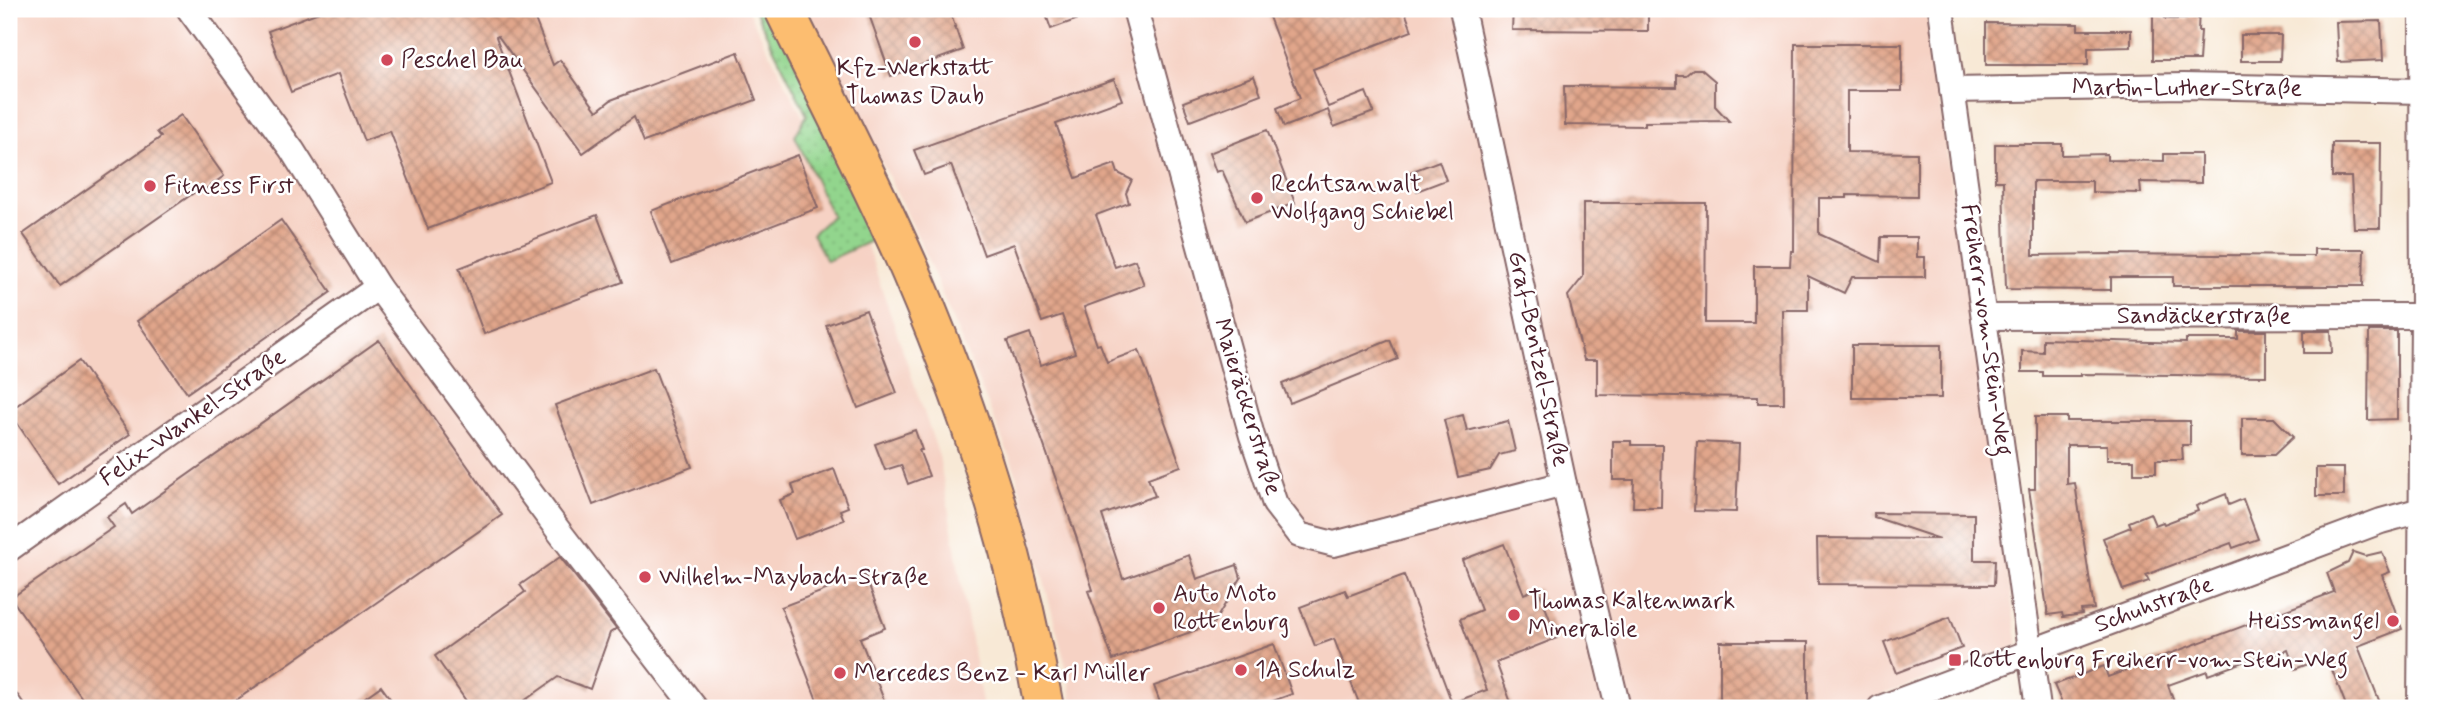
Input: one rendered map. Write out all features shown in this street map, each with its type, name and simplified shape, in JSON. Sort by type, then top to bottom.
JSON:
[{"type":"main road","points":[[784,9],[909,270],[953,379],[982,461],[1006,542],[1030,636],[1044,708]]},
{"type":"street","points":[[189,9],[292,150],[378,287],[561,534],[695,708]]},
{"type":"street","name":"Maieräckerstraße","points":[[1135,9],[1252,436],[1275,504],[1299,536],[1334,544],[1564,484]]},
{"type":"street","name":"Graf-Bentzel-Straße","points":[[1462,9],[1564,484],[1618,708]]},
{"type":"street","name":"Freiherr-vom-Stein-Weg","points":[[1941,9],[1985,317],[2028,652],[2038,708]]},
{"type":"street","points":[[2420,708],[2426,510],[2422,9]]},
{"type":"street","name":"Martin-Luther-Straße","points":[[1952,90],[2184,86],[2422,91]]},
{"type":"street","name":"Felix-Wankel-Straße","points":[[9,550],[378,287]]},
{"type":"street","name":"Sandäckerstraße","points":[[1985,317],[2423,316]]},
{"type":"street","name":"Schuhstraße","points":[[1880,708],[2381,521],[2426,510]]},
{"type":"shaded area","points":[[9,9],[747,9],[862,231],[939,456],[983,708],[9,708]]},
{"type":"shaded area","points":[[807,9],[1926,9],[2018,646],[1844,708],[1073,708],[1069,678],[1015,470],[920,241]]},
{"type":"green space","points":[[754,9],[772,9],[875,239],[827,261],[812,234],[832,216],[795,136],[807,115]]},
{"type":"building","points":[[327,9],[531,9],[553,65],[560,60],[597,111],[611,100],[738,52],[756,100],[644,142],[634,117],[583,153],[498,36],[496,37],[551,182],[428,229],[390,131],[364,141],[338,74],[291,92],[268,31]]},
{"type":"building","points":[[867,9],[949,9],[963,50],[891,76]]},
{"type":"building","points":[[1044,9],[1100,9],[1100,11],[1051,29]]},
{"type":"building","points":[[1266,9],[1404,9],[1412,31],[1313,69],[1328,107],[1366,92],[1374,112],[1334,127],[1328,110],[1284,127],[1277,108],[1300,98]]},
{"type":"building","points":[[1513,9],[1648,9],[1648,31],[1512,30]]},
{"type":"building","points":[[2153,9],[2166,19],[2186,19],[2195,9],[2199,9],[2199,60],[2153,60]]},
{"type":"building","points":[[2381,21],[2383,60],[2338,62],[2336,22]]},
{"type":"building","points":[[1986,23],[2078,24],[2078,30],[2131,30],[2131,47],[2088,48],[2088,65],[1986,65]]},
{"type":"building","points":[[2241,35],[2281,35],[2280,61],[2241,61]]},
{"type":"building","points":[[1795,44],[1902,44],[1902,91],[1847,91],[1847,152],[1917,153],[1917,196],[1847,195],[1847,198],[1819,198],[1819,234],[1880,262],[1881,237],[1917,237],[1917,257],[1925,257],[1925,277],[1852,277],[1844,293],[1808,276],[1808,310],[1783,310],[1784,403],[1758,403],[1758,397],[1597,395],[1597,360],[1584,360],[1568,296],[1583,277],[1583,203],[1706,203],[1705,323],[1754,323],[1754,266],[1790,266],[1791,251],[1794,251]]},
{"type":"building","points":[[1693,69],[1701,69],[1715,81],[1715,106],[1729,121],[1645,122],[1645,126],[1565,125],[1564,86],[1677,87],[1677,75],[1686,75]]},
{"type":"building","points":[[1254,76],[1261,94],[1190,121],[1183,102]]},
{"type":"building","points":[[1114,79],[1122,100],[1056,124],[1076,178],[1115,164],[1118,173],[1132,180],[1126,193],[1129,203],[1096,215],[1115,267],[1135,260],[1144,285],[1084,307],[1097,345],[1100,344],[1107,362],[1139,350],[1181,466],[1148,478],[1155,496],[1102,515],[1123,579],[1189,555],[1197,579],[1237,565],[1241,578],[1213,624],[1113,660],[1088,591],[1093,590],[1076,536],[1007,341],[1030,333],[1041,365],[1075,353],[1062,315],[1042,322],[1014,244],[984,255],[951,165],[924,175],[914,150]]},
{"type":"building","points":[[181,115],[224,176],[200,193],[198,190],[60,286],[23,234],[161,137],[157,132]]},
{"type":"building","points":[[1267,130],[1295,203],[1245,222],[1222,170],[1216,172],[1209,153]]},
{"type":"building","points":[[2332,143],[2381,143],[2380,228],[2354,228],[2351,177],[2332,177]]},
{"type":"building","points":[[1995,144],[2062,144],[2062,155],[2107,154],[2107,160],[2164,161],[2164,154],[2201,154],[2201,183],[2140,182],[2141,193],[2092,192],[2092,181],[2033,181],[2033,255],[2314,256],[2314,249],[2364,249],[2363,286],[2173,286],[2173,277],[2111,277],[2111,290],[2006,289],[2003,181],[1995,181]]},
{"type":"building","points":[[798,155],[818,208],[672,264],[651,211]]},
{"type":"building","points":[[1439,161],[1446,180],[1417,191],[1410,172]]},
{"type":"building","points":[[597,215],[623,282],[484,334],[459,268]]},
{"type":"building","points":[[281,220],[331,292],[187,393],[137,321]]},
{"type":"building","points":[[866,310],[897,393],[858,408],[826,325]]},
{"type":"building","points":[[2238,331],[2266,331],[2266,376],[2043,376],[2043,372],[2022,372],[2022,351],[2043,352],[2043,339],[2186,343],[2186,339],[2238,339]]},
{"type":"building","points":[[2304,331],[2331,331],[2332,353],[2304,353]]},
{"type":"building","points":[[2369,331],[2397,331],[2397,419],[2368,420]]},
{"type":"building","points":[[379,340],[502,515],[225,708],[89,708],[11,598],[114,527],[107,517],[126,504],[132,514]]},
{"type":"building","points":[[1390,340],[1398,359],[1290,403],[1282,384]]},
{"type":"building","points":[[1852,345],[1941,345],[1941,398],[1852,398]]},
{"type":"building","points":[[79,361],[130,434],[58,484],[9,411]]},
{"type":"building","points":[[654,368],[692,467],[593,505],[555,405]]},
{"type":"building","points":[[1463,415],[1467,431],[1508,421],[1515,451],[1499,455],[1490,470],[1458,477],[1444,420]]},
{"type":"building","points":[[2035,417],[2067,417],[2067,421],[2190,421],[2190,445],[2182,445],[2183,460],[2156,460],[2156,473],[2134,473],[2134,460],[2107,460],[2107,445],[2067,445],[2067,484],[2075,483],[2094,609],[2081,610],[2082,614],[2063,617],[2062,613],[2048,615],[2029,489],[2035,489]]},
{"type":"building","points":[[2242,418],[2274,418],[2293,437],[2274,455],[2242,455]]},
{"type":"building","points":[[915,430],[929,476],[908,484],[901,465],[885,470],[875,444]]},
{"type":"building","points":[[1613,441],[1631,441],[1631,445],[1662,445],[1661,507],[1633,507],[1634,480],[1613,480]]},
{"type":"building","points":[[1697,442],[1739,444],[1736,512],[1694,511]]},
{"type":"building","points":[[2316,468],[2344,468],[2344,496],[2316,496]]},
{"type":"building","points":[[834,469],[848,507],[840,510],[844,520],[795,539],[780,500],[795,494],[792,485]]},
{"type":"building","points":[[2226,494],[2229,505],[2243,499],[2258,539],[2233,548],[2231,543],[2146,575],[2149,581],[2123,590],[2103,538],[2131,527],[2129,522],[2150,513],[2155,525],[2164,524],[2198,511],[2196,506]]},
{"type":"building","points":[[1874,513],[1974,514],[1974,560],[1995,560],[1994,585],[1818,584],[1817,538],[1940,539],[1874,517]]},
{"type":"building","points":[[1504,544],[1524,594],[1538,588],[1557,638],[1496,662],[1513,708],[1361,708],[1334,639],[1315,646],[1300,607],[1345,590],[1348,596],[1404,575],[1452,703],[1487,690],[1460,619],[1481,610],[1462,560]]},
{"type":"building","points":[[2353,552],[2365,556],[2382,552],[2390,572],[2382,575],[2402,629],[2358,646],[2382,708],[2347,708],[2327,657],[2295,669],[2288,650],[2262,660],[2260,656],[2208,675],[2207,671],[2168,685],[2176,708],[2064,708],[2054,685],[2104,666],[2108,677],[2334,592],[2327,573],[2348,563]]},
{"type":"building","points":[[560,557],[616,629],[610,633],[590,689],[558,677],[514,708],[471,708],[435,656],[525,592],[520,585]]},
{"type":"building","name":"Mercedes Benz - Karl Müller","points":[[865,575],[885,628],[860,638],[887,708],[820,708],[781,607]]},
{"type":"building","points":[[1950,617],[1962,648],[1896,673],[1884,642]]},
{"type":"building","points":[[1720,642],[1808,642],[1808,708],[1720,708]]},
{"type":"building","points":[[1274,644],[1292,694],[1254,708],[1162,708],[1154,686]]},
{"type":"building","points":[[381,686],[397,708],[350,708]]},
{"type":"place","name":"Kfz-Werkstatt Thomas Daub","points":[[915,42]]},
{"type":"place","name":"Peschel Bau","points":[[387,60]]},
{"type":"place","name":"Fitness First","points":[[150,186]]},
{"type":"place","name":"Rechtsanwalt Wolfgang Schiebel","points":[[1257,198]]},
{"type":"place","name":"Wilhelm-Maybach-Straße","points":[[645,577]]},
{"type":"place","name":"Auto Moto Rottenburg","points":[[1159,608]]},
{"type":"place","name":"Thomas Kaltenmark Mineralöle","points":[[1514,615]]},
{"type":"place","name":"Heissmangel","points":[[2393,621]]},
{"type":"place","name":"Rottenburg Freiherr-vom-Stein-Weg","points":[[1955,660]]},
{"type":"place","name":"1A Schulz","points":[[1241,670]]},
{"type":"place","name":"Mercedes Benz - Karl Müller","points":[[840,673]]}]
